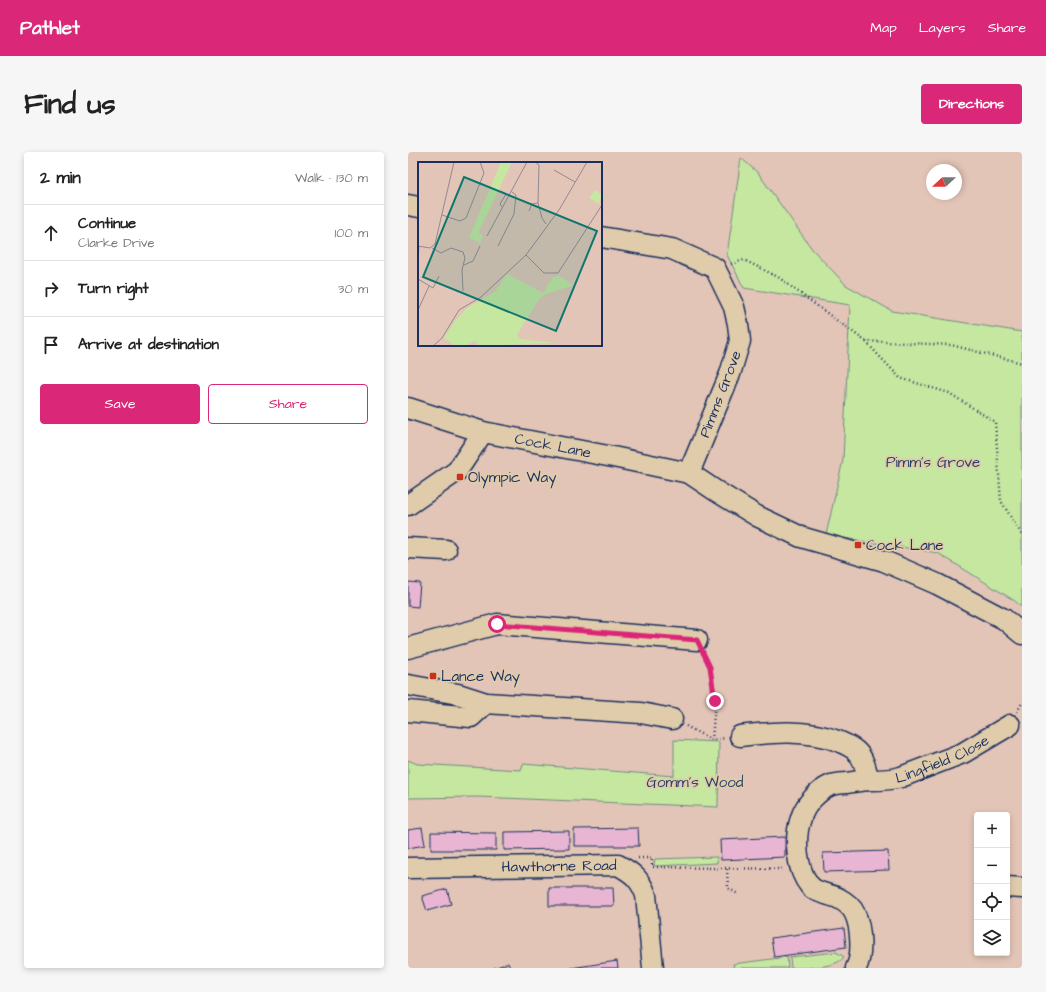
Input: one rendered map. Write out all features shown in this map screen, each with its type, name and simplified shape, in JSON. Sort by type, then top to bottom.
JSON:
[{"type":"street","points":[[408,205],[418,207]]},
{"type":"street","points":[[602,237],[672,249],[715,268]]},
{"type":"street","name":"Pimms Grove","points":[[689,473],[730,374],[740,341],[734,307],[715,268]]},
{"type":"street","name":"Cock Lane","points":[[408,408],[483,432],[620,458],[689,473],[757,516],[802,537],[884,561],[937,584],[1004,619],[1022,634]]},
{"type":"street","points":[[408,505],[458,471],[483,432]]},
{"type":"street","points":[[408,548],[446,550]]},
{"type":"street","points":[[408,648],[497,624],[697,640]]},
{"type":"street","points":[[408,685],[458,694],[486,703],[641,713],[672,719]]},
{"type":"street","points":[[408,711],[471,717],[486,703]]},
{"type":"street","name":"Lingfield Close","points":[[856,968],[859,963],[860,948],[858,924],[852,908],[842,900],[812,888],[806,881],[801,869],[798,852],[799,827],[805,809],[812,799],[832,785],[869,780],[890,780],[923,769],[963,753],[1010,725]]},
{"type":"street","points":[[740,736],[773,732],[803,733],[847,744],[861,757],[869,780]]},
{"type":"street","name":"Hawthorne Road","points":[[408,868],[618,865],[630,871],[643,885],[646,895],[653,968]]},
{"type":"street","points":[[1010,887],[1022,888]]},
{"type":"path","points":[[715,268],[744,260],[778,277],[865,341],[900,378],[949,393],[995,422],[1002,501],[1022,535]]},
{"type":"path","points":[[865,341],[951,344],[1022,363]]},
{"type":"path","points":[[697,640],[710,667],[715,701],[712,740]]},
{"type":"path","points":[[672,719],[712,740],[740,736]]},
{"type":"path","points":[[618,865],[632,858],[652,858],[652,867],[801,869]]},
{"type":"path","points":[[727,869],[728,888],[738,894]]},
{"type":"green space","name":"Pimm's Grove","points":[[741,158],[758,173],[812,249],[846,285],[892,311],[1022,332],[1022,607],[1015,601],[938,553],[826,535],[843,460],[850,305],[744,288],[727,255]]},
{"type":"green space","name":"Gomm's Wood","points":[[674,740],[719,742],[718,807],[479,797],[408,798],[408,760],[417,764],[521,770],[523,764],[674,776]]},
{"type":"green space","points":[[717,857],[717,863],[655,866],[654,864],[655,859]]},
{"type":"green space","points":[[836,952],[844,957],[835,963],[820,967],[791,968],[790,957]]},
{"type":"green space","points":[[787,957],[788,968],[734,968],[733,964]]},
{"type":"building","points":[[408,582],[420,583],[418,607],[408,606]]},
{"type":"building","points":[[422,828],[425,845],[408,848],[408,830]]},
{"type":"building","points":[[638,828],[639,846],[574,846],[574,829]]},
{"type":"building","points":[[569,831],[569,849],[504,850],[504,832]]},
{"type":"building","points":[[431,832],[496,833],[496,850],[431,850]]},
{"type":"building","points":[[785,837],[785,857],[721,860],[720,840]]},
{"type":"building","points":[[888,851],[889,870],[824,872],[823,853]]},
{"type":"building","points":[[549,888],[613,888],[614,906],[549,906]]},
{"type":"building","points":[[447,889],[451,904],[427,911],[422,896]]},
{"type":"building","points":[[844,928],[846,947],[774,957],[771,938]]},
{"type":"building","points":[[617,961],[618,968],[571,968]]},
{"type":"building","points":[[508,963],[510,968],[494,968]]},
{"type":"place","name":"Olympic Way","points":[[460,477]]},
{"type":"place","name":"Cock Lane","points":[[858,545]]},
{"type":"place","name":"Lance Way","points":[[433,676]]},
{"type":"route","points":[[497,624],[697,640],[710,667],[715,701]]}]
